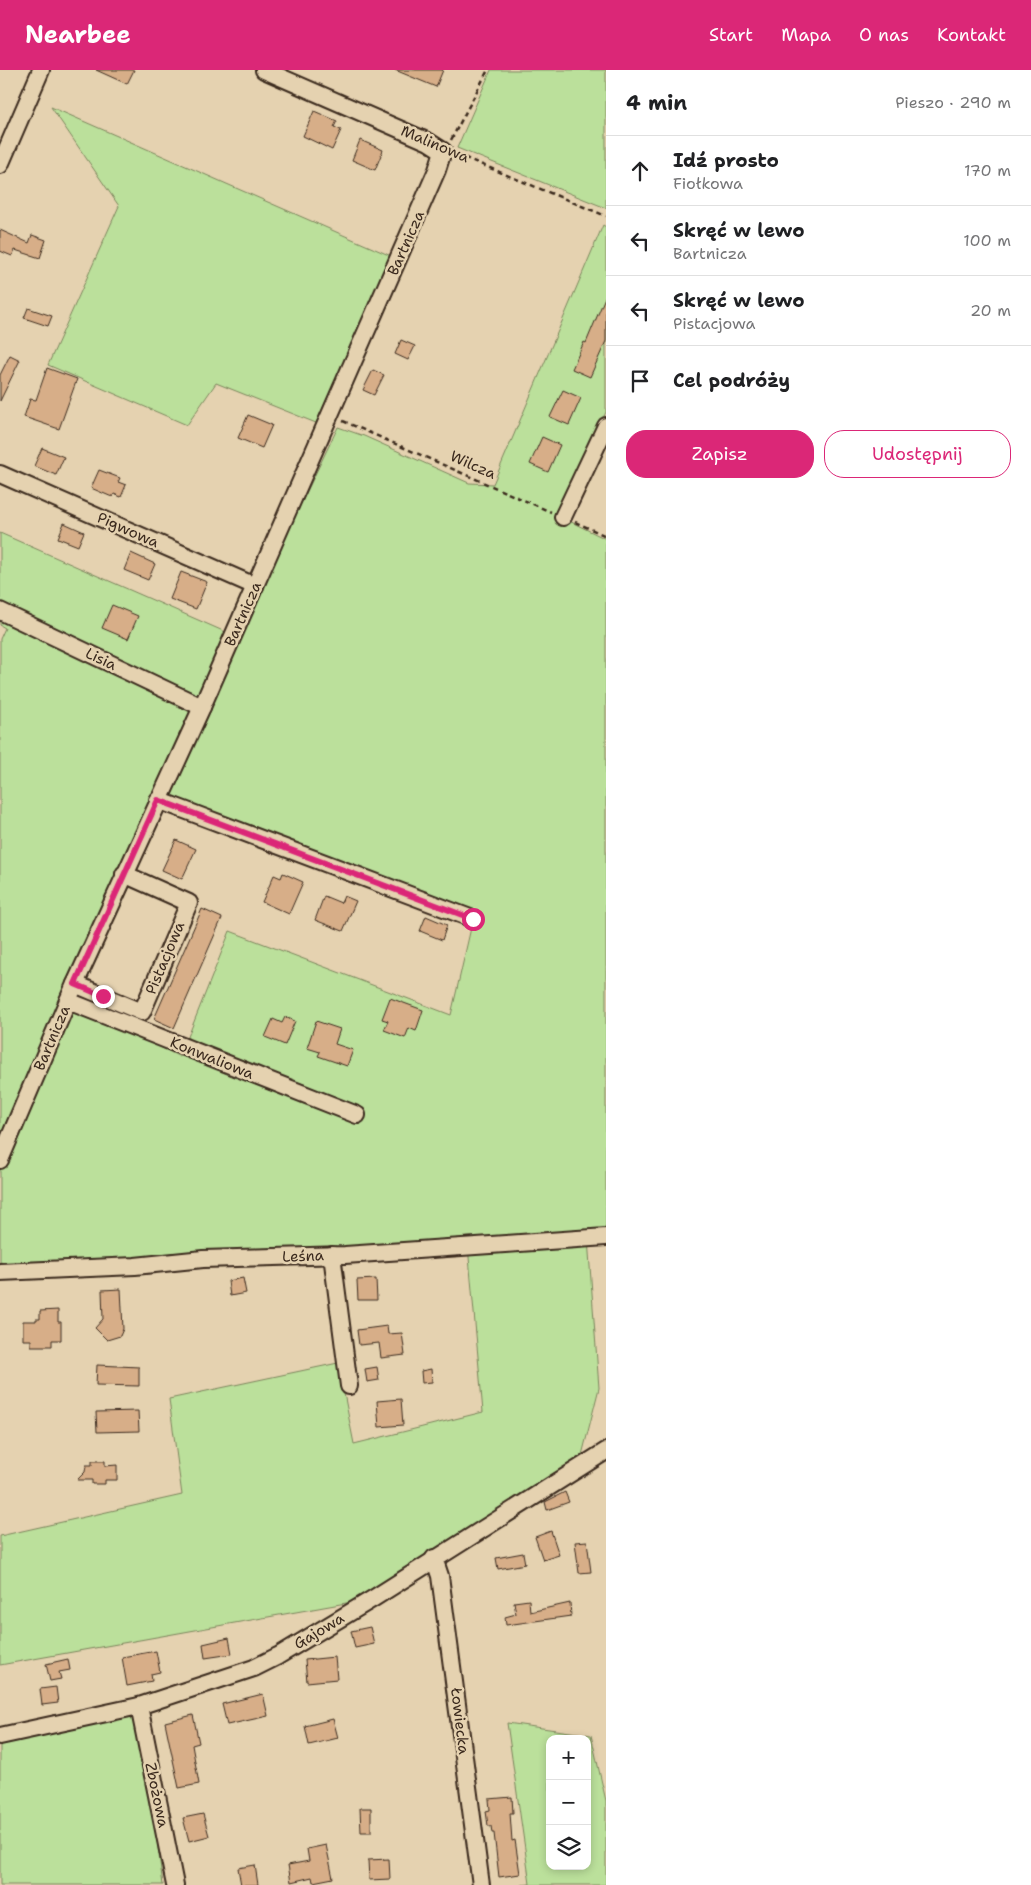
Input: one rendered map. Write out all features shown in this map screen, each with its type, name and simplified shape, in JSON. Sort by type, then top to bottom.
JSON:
[{"type":"street","points":[[0,165],[41,70]]},
{"type":"street","name":"Malinowa","points":[[264,70],[429,142],[442,151]]},
{"type":"street","name":"Bartnicza","points":[[0,1160],[75,984],[202,707],[330,416],[433,180],[442,151]]},
{"type":"street","points":[[563,517],[606,426]]},
{"type":"street","name":"Pigwowa","points":[[0,474],[255,586]]},
{"type":"street","name":"Lisia","points":[[0,611],[202,707]]},
{"type":"street","points":[[158,800],[473,919]]},
{"type":"street","name":"Pistacjowa","points":[[75,984],[142,1012],[189,903],[124,874]]},
{"type":"street","name":"Konwaliowa","points":[[68,1001],[357,1115]]},
{"type":"street","name":"Leśna","points":[[0,1272],[135,1266],[203,1259],[332,1255],[606,1237]]},
{"type":"street","points":[[332,1255],[349,1386]]},
{"type":"street","name":"Gajowa","points":[[0,1736],[139,1706],[254,1668],[278,1656],[374,1598],[434,1558],[606,1451]]},
{"type":"street","name":"Łowiecka","points":[[434,1558],[440,1576],[481,1885]]},
{"type":"street","name":"Zbożowa","points":[[139,1706],[175,1885]]},
{"type":"path","points":[[442,151],[452,139],[488,70]]},
{"type":"path","name":"Malinowa","points":[[442,151],[452,152],[606,216]]},
{"type":"path","name":"Wilcza","points":[[330,416],[606,536]]},
{"type":"green space","points":[[491,70],[606,70],[606,208],[457,148]]},
{"type":"green space","points":[[51,107],[391,256],[316,423],[216,383],[187,425],[48,365],[119,206]]},
{"type":"green space","points":[[603,225],[606,227],[606,412],[559,516],[606,539],[606,1237],[588,1239],[599,1388],[579,1467],[374,1598],[0,1665],[0,1536],[182,1495],[169,1399],[338,1363],[354,1444],[483,1412],[468,1246],[0,1272],[0,1160],[68,1001],[180,1057],[230,931],[451,1015],[473,919],[158,800],[338,427],[364,436],[469,483],[493,484]]},
{"type":"green space","points":[[0,533],[230,634],[2,1134],[0,1134],[0,639],[5,628],[0,625]]},
{"type":"green space","points":[[139,1706],[163,1885],[0,1885],[0,1736]]},
{"type":"green space","points":[[507,1723],[591,1735],[606,1801],[606,1885],[522,1885],[530,1884]]},
{"type":"building","points":[[96,70],[134,70],[127,84]]},
{"type":"building","points":[[395,70],[443,70],[436,87]]},
{"type":"building","points":[[314,111],[337,121],[334,127],[341,130],[332,150],[303,136]]},
{"type":"building","points":[[360,140],[383,150],[375,170],[352,160]]},
{"type":"building","points":[[0,230],[29,243],[32,235],[46,240],[40,258],[15,250],[12,256],[0,251]]},
{"type":"building","points":[[606,295],[606,341],[590,377],[572,369],[584,342],[586,343]]},
{"type":"building","points":[[28,308],[52,316],[48,326],[24,318]]},
{"type":"building","points":[[401,340],[415,346],[408,360],[395,354]]},
{"type":"building","points":[[10,355],[20,360],[0,401],[0,375]]},
{"type":"building","points":[[47,368],[77,379],[59,429],[24,417],[30,399],[36,400]]},
{"type":"building","points":[[373,370],[384,375],[374,395],[363,390]]},
{"type":"building","points":[[563,390],[581,398],[569,425],[550,417]]},
{"type":"building","points":[[248,415],[272,425],[262,448],[238,438]]},
{"type":"building","points":[[542,437],[560,445],[548,472],[530,464]]},
{"type":"building","points":[[42,448],[64,457],[56,475],[34,466]]},
{"type":"building","points":[[99,470],[120,478],[118,482],[126,485],[121,497],[114,494],[112,497],[91,488]]},
{"type":"building","points":[[64,523],[84,532],[78,546],[58,538]]},
{"type":"building","points":[[131,553],[155,564],[148,580],[124,570]]},
{"type":"building","points":[[181,572],[207,582],[196,609],[170,599]]},
{"type":"building","points":[[112,605],[138,616],[128,639],[102,628]]},
{"type":"building","points":[[176,840],[196,849],[182,879],[162,870]]},
{"type":"building","points":[[283,873],[303,882],[289,914],[262,902],[274,875],[281,878]]},
{"type":"building","points":[[324,896],[341,903],[344,896],[356,901],[343,931],[315,920]]},
{"type":"building","points":[[202,909],[222,918],[174,1028],[154,1019]]},
{"type":"building","points":[[426,916],[447,925],[442,940],[420,931]]},
{"type":"building","points":[[390,998],[423,1010],[416,1031],[409,1028],[405,1038],[384,1030],[388,1021],[382,1019]]},
{"type":"building","points":[[285,1017],[295,1021],[285,1045],[265,1037],[273,1019],[282,1023]]},
{"type":"building","points":[[316,1021],[340,1029],[335,1044],[353,1050],[347,1066],[318,1056],[320,1052],[307,1048]]},
{"type":"building","points":[[243,1278],[246,1293],[230,1296],[228,1281]]},
{"type":"building","points":[[376,1279],[377,1300],[358,1300],[357,1280]]},
{"type":"building","points":[[121,1289],[123,1329],[120,1336],[107,1340],[95,1328],[103,1319],[102,1290]]},
{"type":"building","points":[[58,1310],[58,1322],[61,1322],[61,1340],[52,1340],[52,1346],[31,1346],[31,1340],[23,1340],[23,1321],[36,1321],[36,1319],[40,1319],[40,1311]]},
{"type":"building","points":[[387,1326],[388,1334],[402,1333],[405,1355],[381,1358],[379,1343],[359,1345],[357,1330]]},
{"type":"building","points":[[97,1365],[139,1367],[139,1386],[96,1385]]},
{"type":"building","points":[[377,1367],[379,1380],[367,1382],[365,1369]]},
{"type":"building","points":[[431,1369],[432,1382],[422,1383],[421,1371]]},
{"type":"building","points":[[401,1399],[403,1425],[379,1427],[377,1401]]},
{"type":"building","points":[[138,1411],[139,1431],[97,1432],[96,1412]]},
{"type":"building","points":[[92,1461],[105,1461],[105,1466],[117,1465],[117,1480],[105,1480],[105,1484],[92,1484],[92,1480],[77,1480],[85,1472],[86,1465],[92,1465]]},
{"type":"building","points":[[565,1492],[569,1502],[547,1510],[545,1502]]},
{"type":"building","points":[[551,1531],[559,1555],[543,1560],[535,1537]]},
{"type":"building","points":[[587,1541],[591,1572],[579,1573],[575,1542]]},
{"type":"building","points":[[523,1553],[525,1564],[498,1569],[496,1558]]},
{"type":"building","points":[[529,1600],[530,1612],[570,1603],[571,1616],[506,1625],[505,1617],[516,1614],[514,1602]]},
{"type":"building","points":[[370,1627],[374,1644],[355,1648],[351,1631]]},
{"type":"building","points":[[229,1638],[232,1654],[205,1658],[203,1644]]},
{"type":"building","points":[[156,1651],[160,1672],[151,1674],[152,1681],[127,1686],[122,1657]]},
{"type":"building","points":[[335,1657],[337,1679],[307,1682],[305,1660]]},
{"type":"building","points":[[68,1659],[70,1670],[59,1672],[61,1679],[50,1681],[46,1664]]},
{"type":"building","points":[[56,1687],[58,1703],[42,1705],[40,1689]]},
{"type":"building","points":[[263,1694],[268,1716],[227,1725],[222,1704]]},
{"type":"building","points":[[193,1715],[199,1743],[192,1745],[199,1784],[179,1788],[165,1722]]},
{"type":"building","points":[[333,1719],[338,1738],[309,1745],[305,1726]]},
{"type":"building","points":[[512,1797],[513,1813],[510,1813],[512,1841],[515,1840],[520,1874],[499,1877],[494,1833],[492,1833],[491,1826],[488,1826],[486,1811],[490,1810],[489,1799]]},
{"type":"building","points":[[360,1808],[371,1808],[371,1832],[361,1832]]},
{"type":"building","points":[[203,1814],[209,1836],[189,1841],[183,1818]]},
{"type":"building","points":[[326,1845],[333,1878],[313,1882],[312,1877],[291,1882],[288,1865],[309,1861],[307,1849]]},
{"type":"building","points":[[389,1859],[390,1879],[369,1880],[368,1860]]},
{"type":"building","points":[[255,1865],[258,1885],[241,1885],[238,1868]]},
{"type":"route","points":[[103,996],[75,984],[158,800],[473,919]]}]
